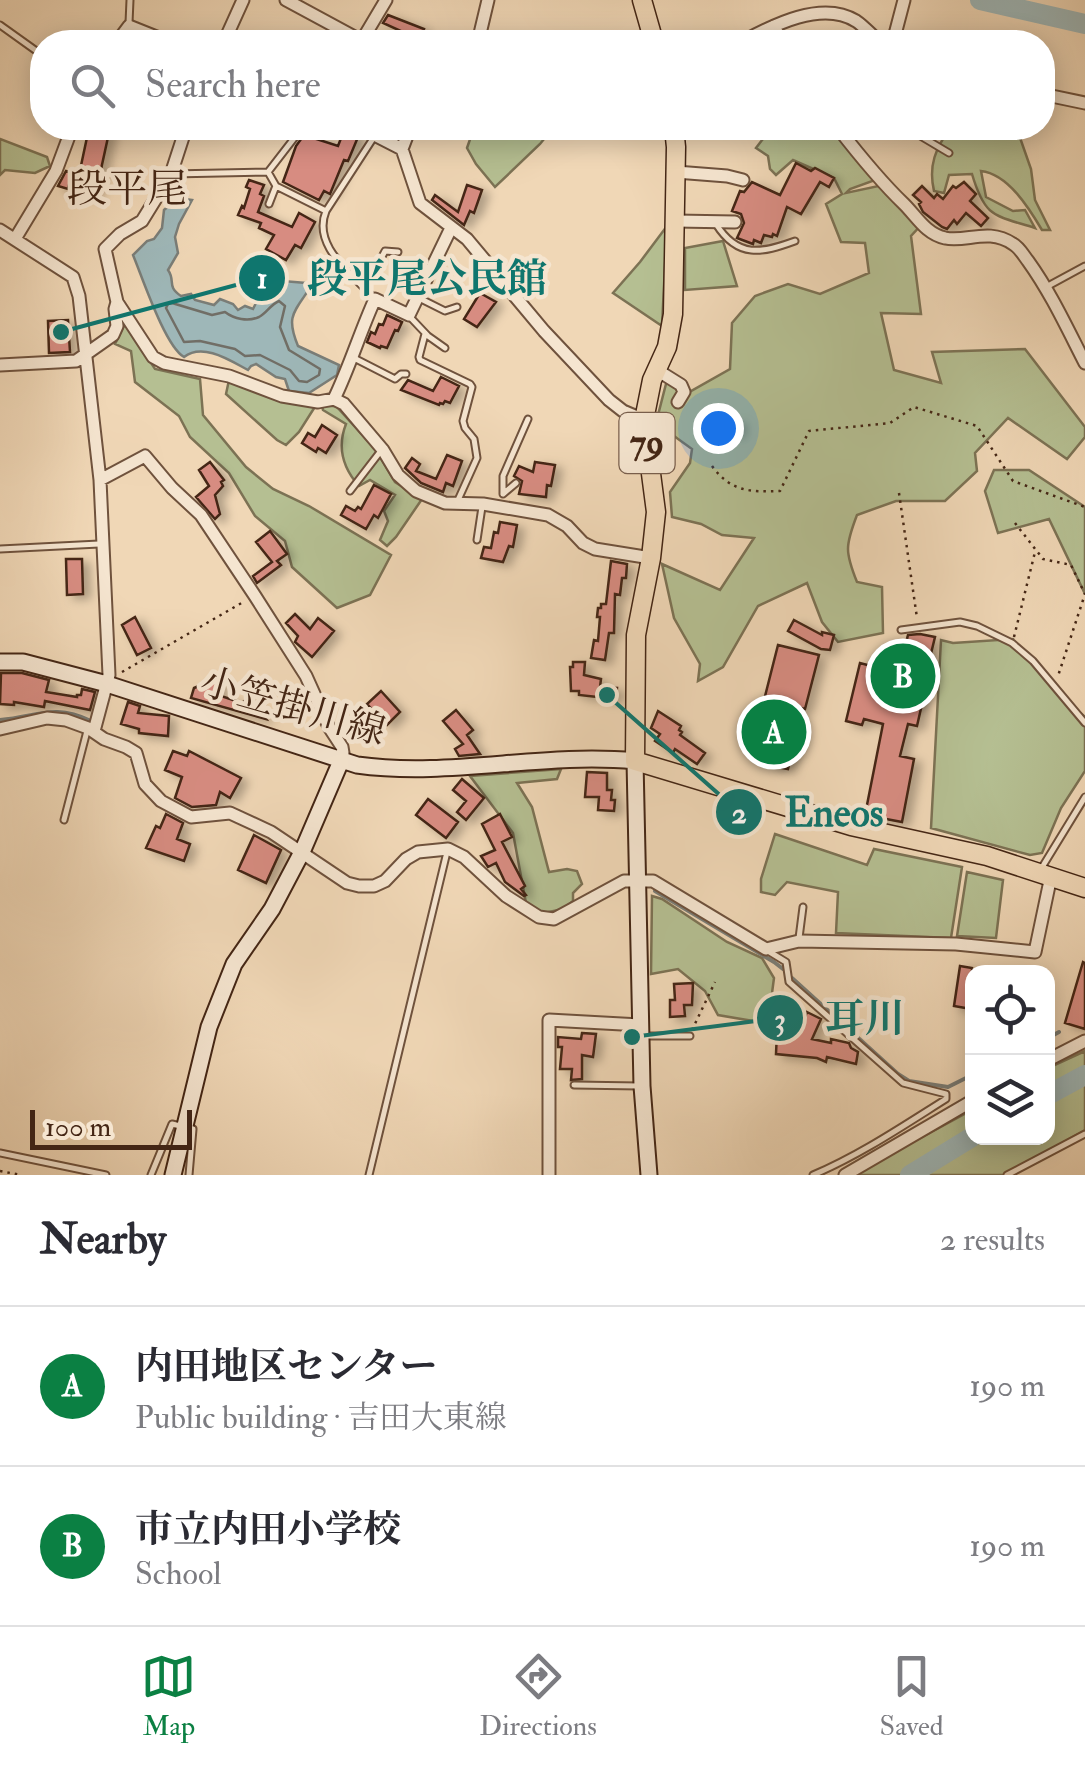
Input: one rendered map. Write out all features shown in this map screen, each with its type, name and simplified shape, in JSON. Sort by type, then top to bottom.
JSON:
[{"type":"main road","points":[[642,0],[651,30]]},
{"type":"main road","name":"79","points":[[634,761],[636,635],[656,512],[644,420],[673,314],[675,140]]},
{"type":"main road","points":[[634,761],[850,826],[973,853],[1085,888]]},
{"type":"street","points":[[286,0],[340,30]]},
{"type":"street","points":[[369,30],[386,0]]},
{"type":"street","points":[[481,30],[488,0]]},
{"type":"street","points":[[896,30],[904,0]]},
{"type":"street","points":[[229,30],[240,1]]},
{"type":"street","points":[[766,30],[798,17],[832,12],[854,19],[866,30]]},
{"type":"street","points":[[126,30],[129,26],[139,30]]},
{"type":"street","points":[[774,26],[776,30]]},
{"type":"street","points":[[1055,97],[1085,103]]},
{"type":"street","points":[[15,239],[56,171],[68,140]]},
{"type":"street","points":[[182,140],[171,174],[142,221],[104,249],[116,302],[153,358],[164,364],[229,376],[282,396],[318,402],[334,399],[344,404],[398,475],[416,490],[444,503],[483,504],[501,500],[548,515],[595,549],[650,558]]},
{"type":"street","points":[[385,140],[402,150]]},
{"type":"street","points":[[406,140],[402,150],[420,203],[466,239],[609,400],[623,412],[644,420]]},
{"type":"street","points":[[847,140],[884,186],[938,237],[996,237],[1013,244],[1047,287],[1085,362]]},
{"type":"street","points":[[676,172],[743,180]]},
{"type":"street","points":[[676,221],[735,222]]},
{"type":"street","points":[[334,399],[351,365],[370,294],[409,315],[450,228]]},
{"type":"street","points":[[0,230],[72,277],[78,296],[100,480],[108,679],[91,729]]},
{"type":"street","points":[[0,365],[76,361],[114,335],[116,302]]},
{"type":"street","points":[[656,370],[681,385],[684,392],[678,402]]},
{"type":"street","points":[[100,480],[146,456],[201,515],[306,676],[343,753],[302,852],[272,909],[234,964],[209,1027],[173,1175]]},
{"type":"street","name":"小笠掛川線","points":[[0,662],[22,662],[108,679],[340,761],[392,770],[568,759],[634,761]]},
{"type":"street","points":[[0,729],[47,718],[91,729],[136,754],[146,784],[161,801],[191,817],[230,814],[270,832],[347,882],[360,886],[385,881],[418,852],[448,849],[464,857],[506,896],[539,917],[554,919],[624,881],[653,881],[766,949],[798,942],[956,944],[1035,952],[1045,874]]},
{"type":"street","points":[[634,761],[642,1086],[650,1175]]},
{"type":"street","points":[[548,1175],[549,1020],[640,1030]]},
{"type":"street","points":[[1055,1056],[1085,1041]]},
{"type":"street","points":[[845,1175],[965,1105]]},
{"type":"lane","points":[[129,26],[130,0]]},
{"type":"lane","points":[[0,24],[30,46]]},
{"type":"lane","points":[[268,172],[293,140]]},
{"type":"lane","points":[[371,140],[322,222],[331,254],[370,294],[385,251],[398,252]]},
{"type":"lane","points":[[925,140],[948,154]]},
{"type":"lane","points":[[171,174],[268,172]]},
{"type":"lane","points":[[268,172],[276,186],[326,211]]},
{"type":"lane","points":[[269,204],[276,186]]},
{"type":"lane","points":[[715,222],[723,235],[747,250],[766,252],[796,240]]},
{"type":"lane","points":[[1047,287],[1085,266]]},
{"type":"lane","points":[[418,297],[445,311],[457,307]]},
{"type":"lane","points":[[409,315],[445,348]]},
{"type":"lane","points":[[426,334],[420,360],[472,387],[463,422],[474,439],[477,458],[457,503]]},
{"type":"lane","points":[[352,357],[394,379],[406,374]]},
{"type":"lane","points":[[501,500],[503,476],[528,420]]},
{"type":"lane","points":[[350,491],[382,450]]},
{"type":"lane","points":[[501,500],[516,483]]},
{"type":"lane","points":[[476,540],[483,504]]},
{"type":"lane","points":[[0,549],[102,544]]},
{"type":"lane","points":[[901,630],[960,622],[1012,643],[1033,661],[1085,723]]},
{"type":"lane","points":[[64,820],[91,729]]},
{"type":"lane","points":[[1045,874],[1085,798]]},
{"type":"lane","points":[[369,1175],[448,849]]},
{"type":"lane","points":[[798,942],[804,906]]},
{"type":"lane","points":[[766,949],[786,962],[789,982],[903,1084],[946,1094],[946,1099],[897,1129],[812,1175]]},
{"type":"lane","points":[[1035,952],[1047,960]]},
{"type":"lane","points":[[640,1030],[690,1036]]},
{"type":"lane","points":[[574,1084],[642,1086]]},
{"type":"lane","points":[[151,1175],[172,1124],[193,1129],[189,1175]]},
{"type":"lane","points":[[1006,1175],[1085,1134]]},
{"type":"lane","points":[[0,1153],[106,1175]]},
{"type":"path","points":[[712,466],[722,479],[748,492],[780,492],[809,432],[890,423],[914,406],[977,426],[1014,481],[1085,507]]},
{"type":"path","points":[[899,493],[918,629]]},
{"type":"path","points":[[1015,523],[1043,559],[1071,565],[1085,594],[1055,687]]},
{"type":"path","points":[[1012,643],[1035,551]]},
{"type":"path","points":[[108,679],[255,596]]},
{"type":"path","points":[[690,1036],[715,982]]},
{"type":"path","points":[[0,1170],[21,1175]]},
{"type":"green space","points":[[0,139],[47,157],[50,166],[35,173],[5,170],[0,175]]},
{"type":"green space","points":[[470,140],[543,140],[495,187],[467,148]]},
{"type":"green space","points":[[762,140],[844,140],[878,179],[846,193],[883,185],[922,224],[911,236],[921,314],[881,313],[894,370],[941,383],[932,352],[1025,349],[1085,427],[1085,437],[1067,459],[1008,418],[975,453],[977,471],[945,501],[896,501],[857,515],[849,556],[857,582],[882,587],[883,633],[838,642],[822,622],[807,583],[758,606],[723,667],[698,681],[700,664],[674,618],[662,564],[720,590],[754,538],[722,535],[701,524],[672,517],[670,492],[690,463],[692,449],[656,423],[667,380],[691,391],[730,369],[732,323],[755,296],[788,284],[820,294],[869,273],[865,243],[841,242],[826,204],[842,194],[834,178],[793,160],[776,175],[770,169],[768,156],[756,148]]},
{"type":"green space","points":[[1021,140],[1031,169],[1035,200],[1050,230],[1042,230],[1017,193],[991,173],[981,171],[986,197],[1013,211],[1025,210],[1035,228],[993,213],[982,199],[972,174],[949,175],[944,193],[934,191],[934,157],[941,143]]},
{"type":"green space","points":[[667,226],[662,326],[613,293]]},
{"type":"green space","points":[[723,241],[737,286],[685,290],[685,248]]},
{"type":"green space","points":[[125,324],[155,369],[200,379],[203,415],[246,467],[273,489],[391,555],[370,595],[337,608],[292,567],[285,541],[255,516],[229,473],[190,437],[179,416],[135,382],[131,351],[115,344]]},
{"type":"green space","points":[[229,380],[318,402],[286,445],[226,394]]},
{"type":"green space","points":[[322,406],[336,406],[376,450],[395,482],[422,499],[387,546],[380,540],[388,521],[384,511],[395,495],[370,480],[359,486],[343,457],[346,424]]},
{"type":"green space","points":[[994,470],[1029,470],[1085,507],[1085,594],[1049,519],[998,533],[985,491]]},
{"type":"green space","points":[[1013,639],[1085,717],[1085,771],[1061,808],[1042,853],[1030,855],[931,828],[941,640],[953,643]]},
{"type":"green space","points":[[561,769],[557,779],[517,783],[532,807],[549,872],[577,871],[582,884],[573,893],[573,901],[563,909],[544,913],[526,903],[513,833],[470,776]]},
{"type":"green space","points":[[775,834],[867,865],[874,849],[962,867],[951,938],[836,933],[838,892],[787,882],[775,895],[761,892],[761,879]]},
{"type":"green space","points":[[967,872],[1003,880],[996,938],[957,936]]},
{"type":"green space","points":[[652,896],[727,942],[762,958],[774,978],[767,1031],[753,1021],[718,1015],[705,991],[678,969],[651,974]]},
{"type":"green space","points":[[1085,1051],[1085,1130],[1006,1175],[852,1175],[965,1114],[965,1145],[1055,1145],[1055,1065]]},
{"type":"water","points":[[178,198],[192,200],[179,224],[175,237],[178,253],[168,270],[176,292],[214,305],[220,299],[238,310],[245,306],[253,309],[257,301],[267,292],[275,292],[283,281],[306,283],[310,288],[293,316],[294,336],[298,346],[339,365],[337,375],[309,393],[289,391],[285,379],[256,364],[248,370],[217,354],[200,351],[184,357],[177,350],[162,326],[133,255],[154,239],[162,228],[164,210]]},
{"type":"building","points":[[388,15],[424,29],[399,30],[383,23]]},
{"type":"building","points":[[86,140],[107,140],[93,195],[69,185],[68,189],[58,186],[66,171],[79,175]]},
{"type":"building","points":[[300,140],[319,140],[338,146],[340,140],[357,140],[330,194],[324,191],[319,200],[283,182]]},
{"type":"building","points":[[796,163],[834,178],[829,187],[820,182],[801,214],[787,207],[777,236],[764,235],[761,243],[754,240],[753,244],[737,238],[744,223],[741,214],[732,211],[740,191],[744,192],[752,182],[780,195]]},
{"type":"building","points":[[249,180],[264,185],[258,212],[292,227],[299,213],[315,222],[301,248],[295,245],[286,260],[266,249],[274,235],[259,228],[261,223],[238,215],[250,189],[246,187]]},
{"type":"building","points":[[964,182],[976,194],[970,201],[988,218],[981,226],[966,213],[957,224],[954,220],[947,229],[942,227],[923,212],[921,202],[913,195],[922,186],[934,198],[937,194],[943,199],[953,186]]},
{"type":"building","points":[[467,185],[482,190],[474,213],[470,211],[464,225],[432,200],[435,195],[458,212]]},
{"type":"building","points":[[480,293],[496,302],[477,327],[464,319]]},
{"type":"building","points":[[387,315],[402,322],[387,348],[380,348],[367,342]]},
{"type":"building","points":[[68,320],[70,352],[49,353],[48,321]]},
{"type":"building","points":[[441,377],[459,386],[450,403],[439,405],[401,390],[408,380],[433,391]]},
{"type":"building","points":[[704,413],[713,414],[713,419],[739,421],[738,433],[714,430],[713,437],[702,436]]},
{"type":"building","points":[[322,425],[337,435],[326,453],[302,443],[308,433],[315,437]]},
{"type":"building","points":[[447,455],[462,461],[453,486],[446,483],[443,492],[421,483],[405,468],[412,458],[420,464],[416,471],[436,479]]},
{"type":"building","points":[[210,462],[224,480],[215,495],[220,514],[215,519],[196,497],[209,486],[199,470]]},
{"type":"building","points":[[535,462],[555,465],[546,497],[519,494],[522,481],[514,476],[519,466],[533,472]]},
{"type":"building","points":[[374,485],[391,494],[378,518],[374,515],[366,529],[341,515],[346,506],[355,511],[361,509]]},
{"type":"building","points":[[500,522],[517,525],[513,547],[509,546],[503,562],[481,558],[484,547],[491,548]]},
{"type":"building","points":[[270,531],[287,554],[277,561],[281,565],[257,583],[253,576],[272,562],[256,542]]},
{"type":"building","points":[[66,559],[82,559],[83,594],[67,595]]},
{"type":"building","points":[[611,561],[627,564],[620,595],[615,594],[614,633],[609,633],[605,660],[591,658],[594,640],[598,641],[598,608],[606,604]]},
{"type":"building","points":[[295,614],[310,629],[318,618],[334,631],[312,657],[295,642],[298,636],[286,623]]},
{"type":"building","points":[[135,617],[151,648],[137,655],[122,625]]},
{"type":"building","points":[[794,620],[822,635],[834,635],[830,650],[788,631]]},
{"type":"building","points":[[908,635],[935,637],[917,726],[908,724],[900,756],[914,759],[902,822],[865,815],[883,724],[864,719],[862,725],[846,721],[860,663],[879,668],[874,690],[893,695]]},
{"type":"building","points":[[778,645],[819,655],[805,709],[789,705],[785,721],[798,724],[788,769],[771,766],[775,746],[751,741]]},
{"type":"building","points":[[573,662],[585,662],[584,675],[601,679],[600,687],[617,688],[616,699],[571,691]]},
{"type":"building","points":[[1,673],[22,673],[49,680],[46,692],[77,697],[82,689],[95,692],[90,710],[45,701],[44,707],[0,704]]},
{"type":"building","points":[[215,679],[221,682],[218,695],[242,703],[249,697],[266,719],[191,698],[194,688]]},
{"type":"building","points":[[381,691],[400,712],[387,725],[367,704]]},
{"type":"building","points":[[128,702],[140,706],[138,713],[169,716],[168,736],[139,733],[139,729],[121,724]]},
{"type":"building","points":[[456,710],[473,730],[467,735],[480,754],[459,756],[455,749],[463,744],[443,721]]},
{"type":"building","points":[[658,711],[681,726],[680,735],[705,753],[697,764],[655,741],[660,734],[651,728]]},
{"type":"building","points":[[173,751],[187,756],[189,751],[241,778],[230,798],[220,792],[216,805],[192,807],[175,798],[182,777],[165,770]]},
{"type":"building","points":[[587,772],[607,773],[607,790],[612,790],[614,811],[598,810],[599,797],[585,797]]},
{"type":"building","points":[[462,779],[484,798],[466,820],[457,812],[466,801],[453,790]]},
{"type":"building","points":[[428,799],[458,822],[446,838],[416,815]]},
{"type":"building","points":[[166,814],[183,823],[177,839],[190,844],[184,861],[146,848]]},
{"type":"building","points":[[500,814],[512,837],[502,842],[525,886],[521,889],[524,896],[505,882],[496,863],[488,867],[481,856],[495,850],[482,824]]},
{"type":"building","points":[[254,835],[281,850],[266,883],[238,870]]},
{"type":"building","points":[[1085,963],[1085,1029],[1065,1023]]},
{"type":"building","points":[[960,966],[965,967],[965,1008],[954,1006]]},
{"type":"building","points":[[693,983],[692,1005],[684,1005],[685,1016],[670,1017],[674,984]]},
{"type":"building","points":[[807,1012],[821,1019],[812,1039],[849,1043],[858,1052],[856,1064],[827,1057],[826,1062],[776,1054],[777,1031],[799,1032]]},
{"type":"building","points":[[582,1033],[596,1034],[593,1057],[582,1055],[582,1079],[571,1080],[572,1069],[560,1069],[562,1047],[558,1047],[558,1037],[581,1039]]},
{"type":"waterway","points":[[980,0],[1085,24]]},
{"type":"waterway","points":[[0,720],[56,712],[91,721]]},
{"type":"waterway","points":[[655,891],[783,969]]},
{"type":"waterway","points":[[792,978],[909,1081],[948,1087],[965,1078]]},
{"type":"waterway","points":[[1055,1034],[1059,1032]]},
{"type":"waterway","points":[[1055,1091],[1085,1075]]},
{"type":"waterway","points":[[910,1175],[965,1141]]},
{"type":"place","name":"段平尾公民館","points":[[61,332]]},
{"type":"place","name":"市立内田小学校","points":[[903,676]]},
{"type":"place","name":"Eneos","points":[[607,695]]},
{"type":"place","name":"内田地区センター","points":[[774,732]]},
{"type":"place","name":"耳川","points":[[632,1037]]},
{"type":"district","name":"段平尾","points":[[127,189]]}]
